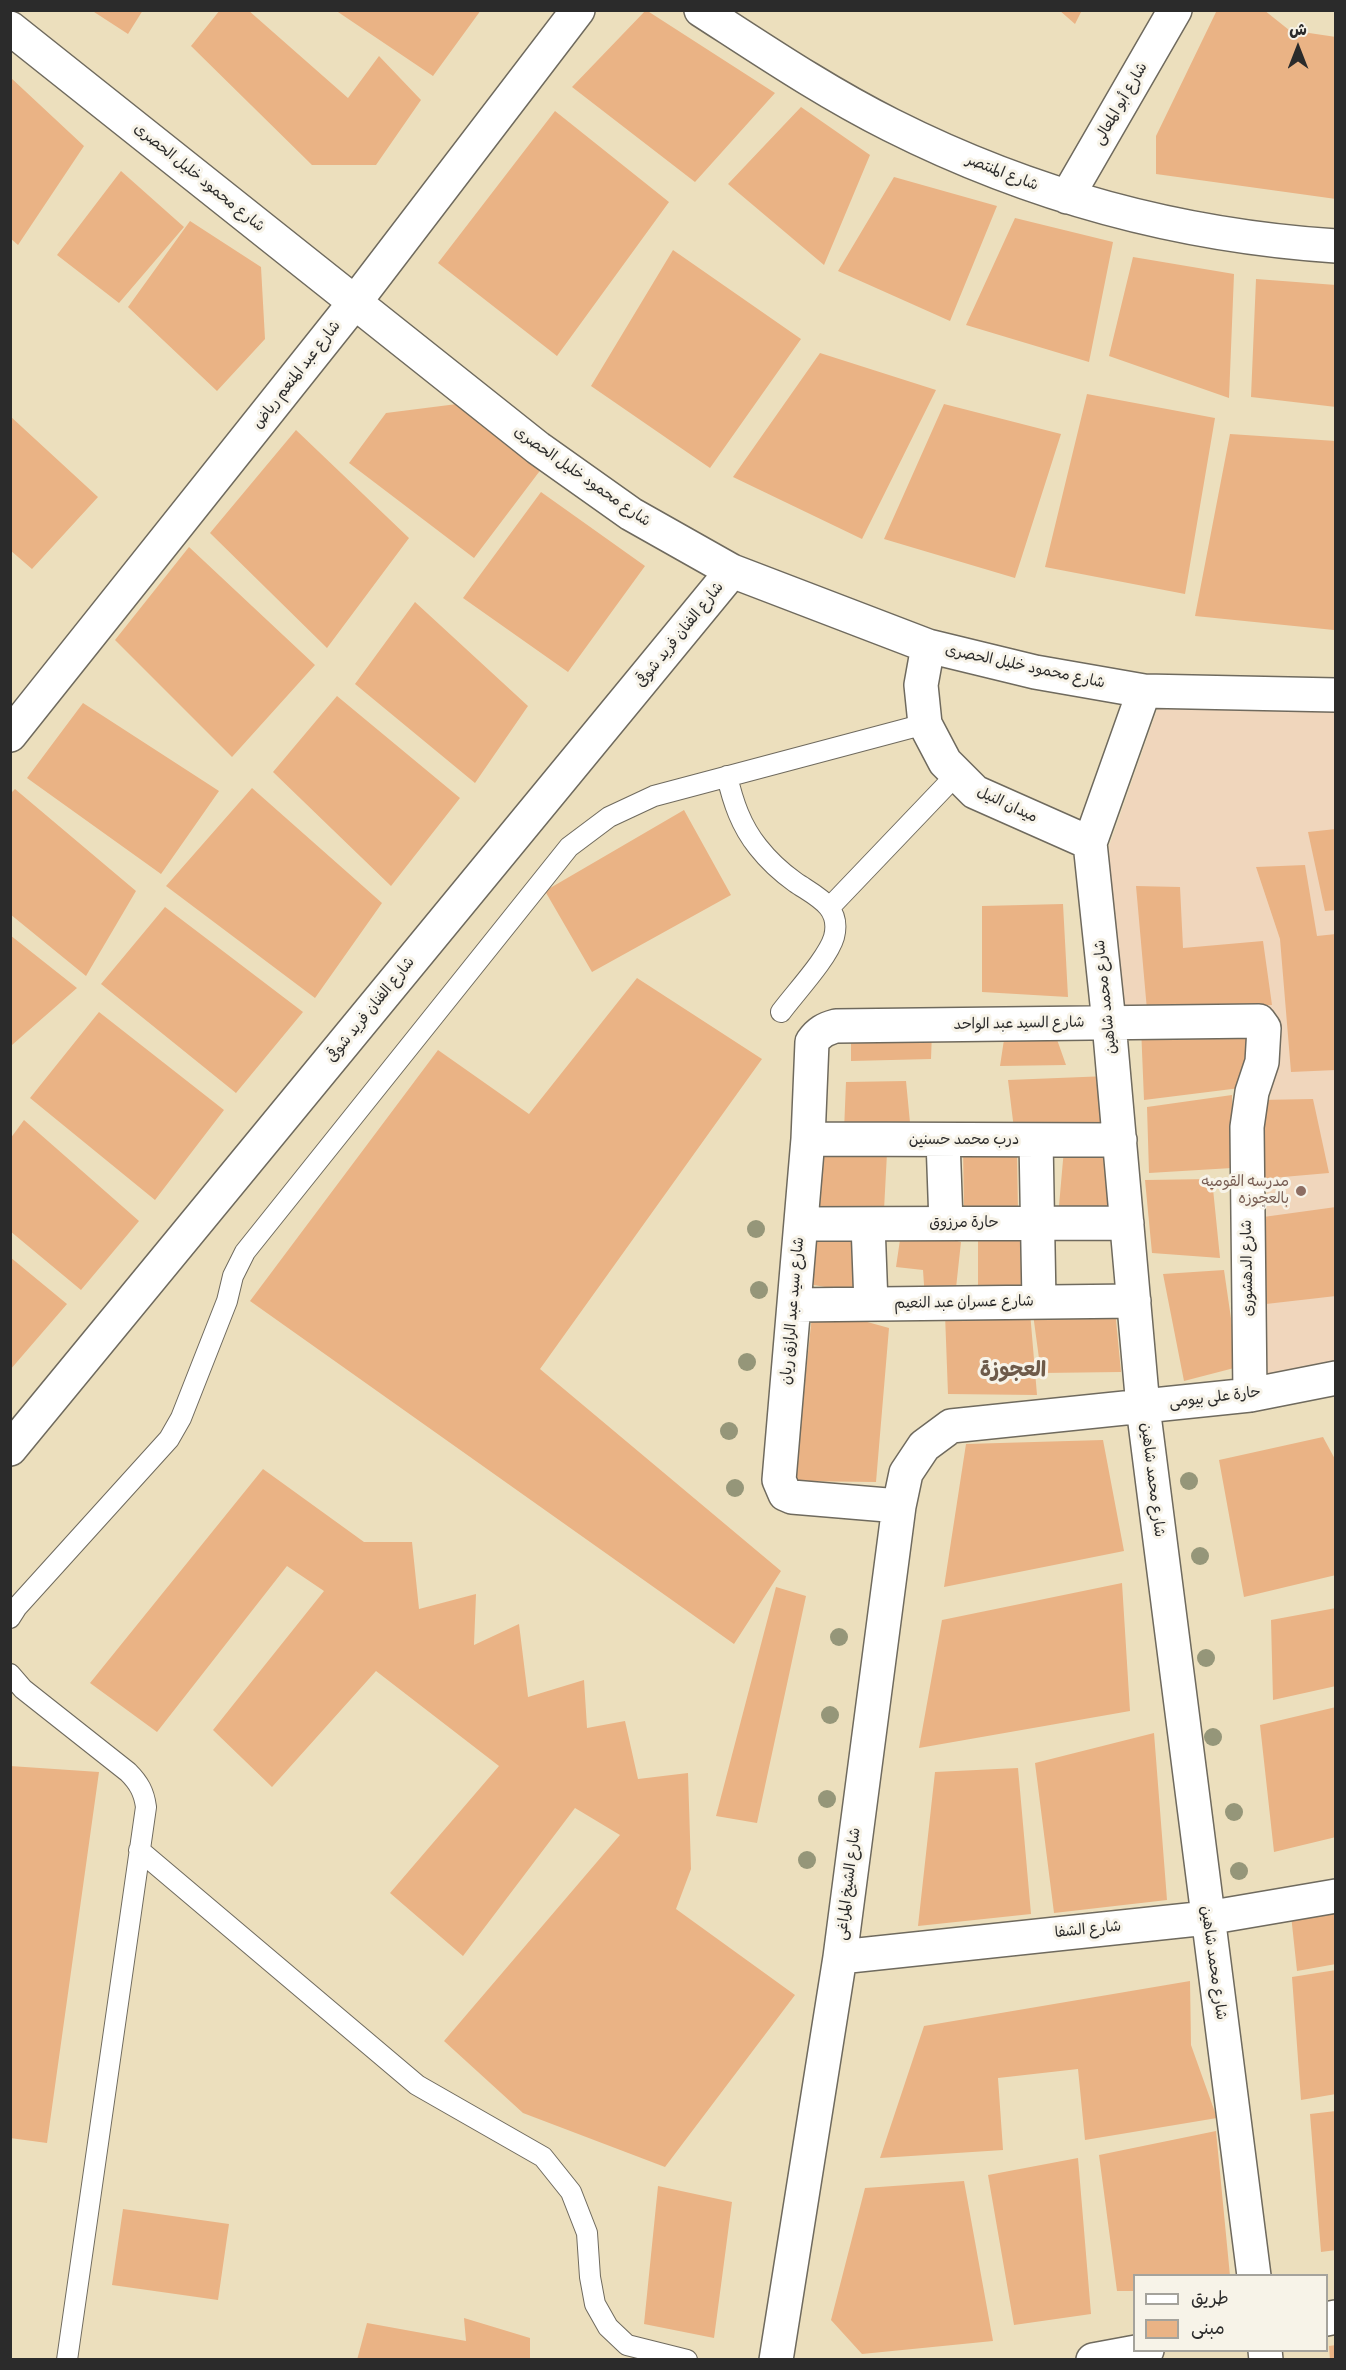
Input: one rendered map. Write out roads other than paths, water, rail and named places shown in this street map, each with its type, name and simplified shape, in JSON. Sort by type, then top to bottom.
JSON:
[{"type":"street","name":"شارع عبد المنعم رياض","points":[[10,735],[355,302],[578,10]]},
{"type":"street","name":"شارع المنتصر","points":[[700,10],[807,78],[891,125],[977,165],[1067,197],[1171,225],[1276,242],[1335,246]]},
{"type":"street","name":"شارع أبو المعالى","points":[[1067,197],[1175,10]]},
{"type":"street","name":"شارع محمود خليل الحصرى","points":[[10,28],[538,448],[631,514],[732,571],[928,646],[1035,672],[1144,691],[1335,695]]},
{"type":"street","name":"شارع الفنان فريد شوقى","points":[[10,1449],[732,571]]},
{"type":"street","name":"ميدان النيل","points":[[928,646],[921,685],[925,724],[945,762],[975,792],[1090,843]]},
{"type":"street","name":"شارع محمد شاهين","points":[[1144,691],[1090,843],[1120,1140],[1143,1407],[1254,2274]]},
{"type":"street","name":"شارع السيد عبد الواحد","points":[[836,1026],[1250,1020],[1258,1021],[1264,1028],[1264,1036]]},
{"type":"street","name":"شارع سيد عبد الرازق ريان","points":[[836,1026],[818,1034],[812,1042],[808,1139],[778,1480],[785,1494],[792,1497],[899,1506]]},
{"type":"street","name":"شارع الدهشورى","points":[[1250,1395],[1247,1127],[1252,1092],[1262,1062],[1264,1036]]},
{"type":"street","name":"درب محمد حسنين","points":[[808,1139],[1120,1140]]},
{"type":"street","points":[[943,1140],[946,1223]]},
{"type":"street","points":[[1036,1140],[1039,1302]]},
{"type":"street","name":"حارة مرزوق","points":[[801,1224],[1127,1223]]},
{"type":"street","points":[[868,1224],[871,1304]]},
{"type":"street","name":"شارع عسران عبد النعيم","points":[[794,1305],[1134,1301]]},
{"type":"street","name":"حارة على بيومى","points":[[951,1426],[1250,1395],[1335,1378]]},
{"type":"street","name":"شارع الشيخ المراغى","points":[[776,2360],[840,1957],[899,1506],[906,1473],[924,1446],[951,1426]]},
{"type":"street","name":"شارع الشفا","points":[[840,1957],[1207,1918],[1335,1896]]},
{"type":"street","points":[[1093,2360],[1136,2352]]},
{"type":"lane","points":[[10,1618],[17,1607],[169,1438],[181,1418],[227,1301],[233,1276],[245,1252],[569,847],[609,817],[654,796],[925,724]]},
{"type":"lane","points":[[830,907],[957,774]]},
{"type":"lane","points":[[727,776],[736,809],[743,825],[757,846],[774,866],[796,883],[821,897],[830,907],[835,928],[829,948],[781,1012]]},
{"type":"lane","points":[[10,1674],[24,1689],[138,1781],[144,1794],[146,1807],[67,2360]]},
{"type":"lane","points":[[139,1850],[417,2085],[543,2157],[571,2192],[587,2234],[590,2277],[595,2304],[608,2327],[626,2352],[687,2360]]},
{"type":"place","name":"مدرسه القوميه بالعجوزه","points":[[1301,1191]]},
{"type":"district","name":"العجوزة","points":[[1013,1371]]}]
